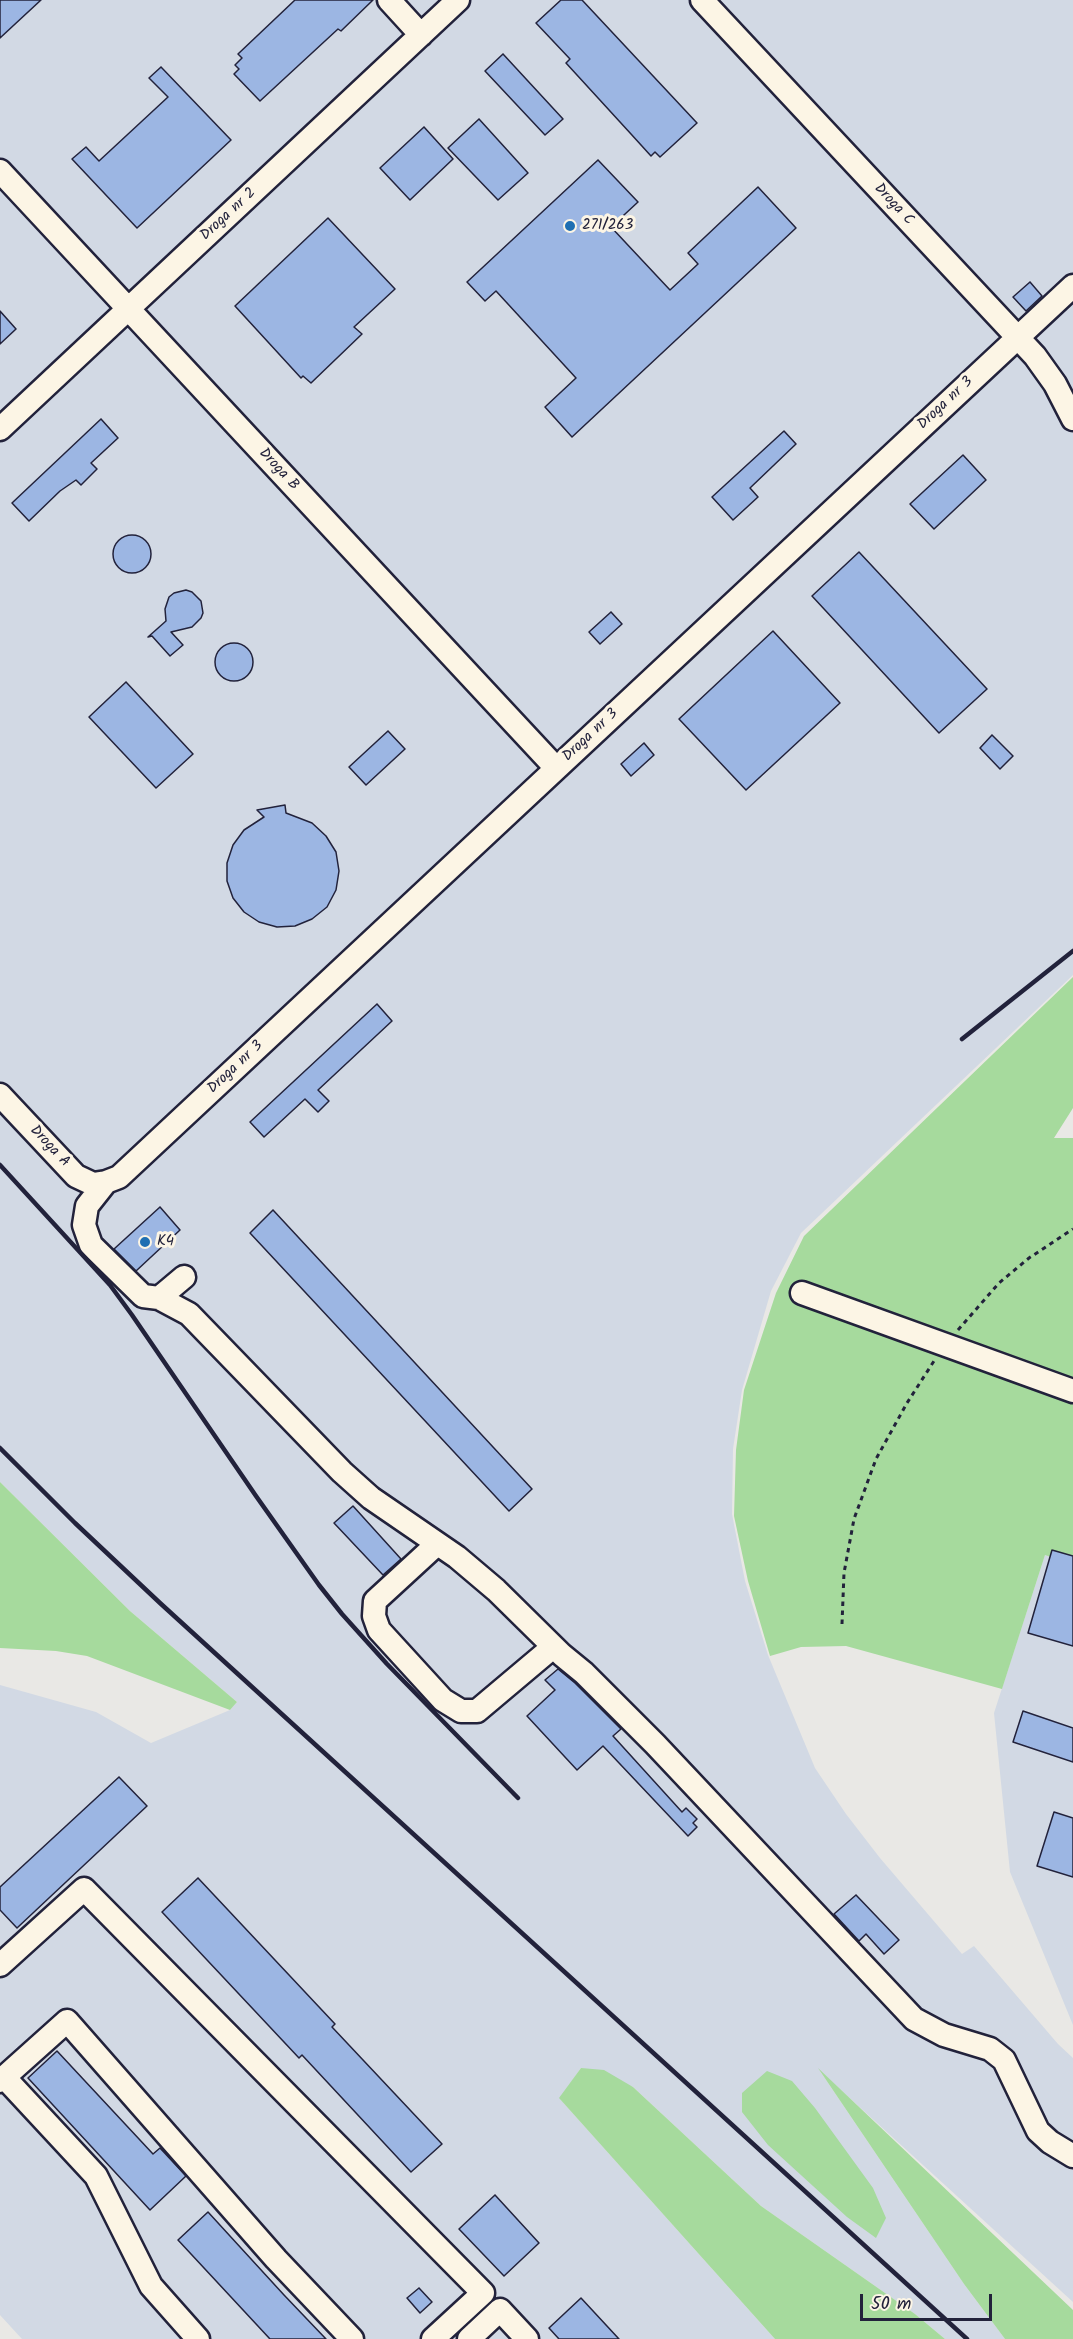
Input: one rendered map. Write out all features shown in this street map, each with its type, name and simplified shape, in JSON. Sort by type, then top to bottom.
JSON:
[{"type":"street","points":[[389,0],[422,35]]},
{"type":"street","name":"Droga nr 2","points":[[0,429],[458,0]]},
{"type":"street","name":"Droga C","points":[[702,0],[1035,356],[1055,384],[1073,419]]},
{"type":"street","name":"Droga B","points":[[0,171],[556,768]]},
{"type":"street","name":"Droga nr 3","points":[[1073,286],[119,1177],[106,1182],[87,1206],[84,1226],[91,1245],[143,1296],[159,1298],[189,1314],[342,1472],[371,1498],[457,1557],[496,1590],[553,1647],[584,1673],[655,1744],[914,2019],[944,2035],[990,2049],[1004,2060],[1038,2131],[1050,2142],[1073,2156]]},
{"type":"street","name":"Droga A","points":[[0,1095],[76,1176],[93,1184],[106,1182]]},
{"type":"street","points":[[159,1298],[184,1276]]},
{"type":"street","points":[[802,1293],[1073,1391]]},
{"type":"street","points":[[437,1544],[375,1601],[374,1616],[379,1630],[443,1700],[461,1710],[477,1710],[553,1647]]},
{"type":"street","points":[[0,1965],[84,1889],[527,2339]]},
{"type":"street","points":[[198,2339],[151,2286],[96,2176],[2,2079],[67,2021],[276,2259],[352,2339]]},
{"type":"street","points":[[433,2339],[483,2293]]},
{"type":"street","points":[[469,2339],[500,2310]]},
{"type":"path","points":[[842,1624],[844,1573],[854,1519],[876,1460],[907,1403],[945,1345],[999,1283],[1029,1258],[1073,1229]]},
{"type":"shaded area","points":[[0,0],[1073,0],[1073,975],[801,1233],[771,1291],[742,1390],[733,1449],[732,1514],[745,1581],[768,1655],[815,1768],[846,1814],[880,1858],[962,1954],[974,1946],[1058,2044],[1073,2058],[1073,2302],[820,2071],[964,2284],[1005,2339],[945,2339],[915,2314],[761,2206],[633,2087],[581,2068],[560,2099],[775,2339],[22,2339],[0,2315],[0,1685],[96,1712],[151,1743],[230,1710],[237,1702],[130,1611],[0,1482]]},
{"type":"shaded area","points":[[1045,1555],[1073,1565],[1073,2025],[1010,1872],[994,1713]]},
{"type":"green space","points":[[1073,977],[1073,1108],[1054,1138],[1073,1138],[1073,1565],[1045,1555],[1002,1689],[846,1646],[801,1647],[770,1656],[748,1581],[734,1516],[736,1450],[744,1390],[776,1293],[804,1236]]},
{"type":"green space","points":[[0,1482],[130,1611],[237,1702],[230,1710],[87,1656],[56,1651],[0,1648]]},
{"type":"green space","points":[[581,2068],[604,2070],[633,2087],[761,2206],[915,2314],[945,2339],[775,2339],[559,2098]]},
{"type":"green space","points":[[818,2068],[1073,2310],[1073,2339],[1005,2339],[964,2284]]},
{"type":"green space","points":[[767,2071],[792,2081],[815,2108],[873,2188],[886,2218],[876,2238],[847,2217],[768,2145],[742,2112],[742,2093]]},
{"type":"building","points":[[0,0],[41,0],[0,38]]},
{"type":"building","points":[[295,0],[373,0],[260,101],[234,74],[239,69],[235,65],[242,58],[238,54]]},
{"type":"building","points":[[561,0],[582,0],[697,123],[660,157],[655,152],[651,156],[566,63],[570,59],[536,23]]},
{"type":"building","points":[[503,54],[563,119],[545,135],[485,71]]},
{"type":"building","points":[[161,67],[231,140],[137,228],[72,159],[86,147],[99,161],[168,97],[149,78]]},
{"type":"building","points":[[479,119],[528,173],[498,200],[448,148]]},
{"type":"building","points":[[424,127],[453,159],[410,200],[380,168]]},
{"type":"building","points":[[598,160],[638,202],[611,227],[670,290],[698,264],[688,253],[758,187],[796,228],[572,437],[545,407],[576,378],[496,291],[485,301],[467,282]]},
{"type":"building","points":[[328,218],[395,289],[354,327],[362,334],[311,383],[303,376],[301,378],[235,306]]},
{"type":"building","points":[[1030,282],[1042,296],[1026,311],[1013,297]]},
{"type":"building","points":[[0,311],[16,329],[0,344]]},
{"type":"building","points":[[101,419],[118,438],[91,463],[97,469],[81,485],[76,480],[60,491],[29,521],[12,503]]},
{"type":"building","points":[[784,431],[796,444],[750,488],[758,497],[733,520],[712,497]]},
{"type":"building","points":[[963,455],[986,480],[934,529],[910,504]]},
{"type":"building","points":[[132,535],[139,536],[145,541],[150,547],[150,561],[145,567],[139,572],[132,573],[125,572],[119,567],[114,561],[113,554],[114,547],[119,541],[125,536]]},
{"type":"building","points":[[859,552],[987,689],[939,733],[812,596]]},
{"type":"building","points":[[186,590],[192,592],[201,601],[203,613],[192,627],[171,632],[183,645],[170,656],[152,636],[148,637],[166,621],[165,609],[169,597]]},
{"type":"building","points":[[611,612],[622,624],[600,644],[589,632]]},
{"type":"building","points":[[773,631],[840,703],[746,790],[679,719]]},
{"type":"building","points":[[234,643],[241,644],[247,649],[252,655],[252,669],[247,675],[241,680],[234,681],[227,680],[221,675],[216,669],[215,662],[216,655],[221,649],[227,644]]},
{"type":"building","points":[[126,682],[193,754],[156,788],[89,717]]},
{"type":"building","points":[[388,731],[405,749],[366,785],[349,767]]},
{"type":"building","points":[[992,735],[1013,756],[1000,769],[980,748]]},
{"type":"building","points":[[644,743],[654,755],[631,776],[621,764]]},
{"type":"building","points":[[285,805],[286,813],[312,823],[326,836],[336,852],[339,871],[336,890],[327,907],[312,919],[295,926],[277,927],[259,922],[244,912],[233,898],[227,881],[227,863],[233,845],[244,830],[264,817],[257,810]]},
{"type":"building","points":[[377,1004],[392,1021],[318,1090],[329,1101],[318,1112],[305,1099],[264,1137],[250,1122]]},
{"type":"building","name":"K4","points":[[160,1207],[180,1230],[136,1271],[114,1249]]},
{"type":"building","points":[[273,1210],[532,1489],[509,1511],[250,1233]]},
{"type":"building","points":[[353,1506],[401,1559],[383,1575],[334,1523]]},
{"type":"building","points":[[1052,1550],[1073,1556],[1073,1646],[1028,1633]]},
{"type":"building","points":[[558,1669],[621,1729],[613,1736],[682,1812],[686,1808],[697,1819],[693,1823],[697,1827],[688,1836],[603,1746],[577,1770],[527,1716],[555,1690],[545,1680]]},
{"type":"building","points":[[1023,1711],[1073,1728],[1073,1762],[1013,1742]]},
{"type":"building","points":[[119,1777],[147,1806],[17,1928],[0,1910],[0,1887]]},
{"type":"building","points":[[1054,1812],[1073,1818],[1073,1877],[1037,1866]]},
{"type":"building","points":[[198,1878],[335,2024],[332,2027],[442,2144],[411,2172],[302,2055],[299,2058],[162,1912]]},
{"type":"building","points":[[856,1895],[899,1940],[884,1954],[866,1934],[859,1941],[834,1914]]},
{"type":"building","points":[[57,2051],[153,2154],[160,2148],[186,2176],[150,2210],[28,2078]]},
{"type":"building","points":[[495,2195],[539,2243],[504,2276],[459,2229]]},
{"type":"building","points":[[208,2212],[326,2339],[270,2339],[178,2240]]},
{"type":"building","points":[[419,2288],[432,2302],[420,2313],[407,2298]]},
{"type":"building","points":[[581,2298],[619,2339],[559,2339],[549,2328]]},
{"type":"railway","points":[[962,1039],[1073,951]]},
{"type":"railway","points":[[0,1165],[110,1285],[256,1496],[342,1614],[387,1664],[518,1798]]},
{"type":"railway","points":[[0,1448],[160,1603],[967,2339]]},
{"type":"place","name":"271/263","points":[[570,226]]},
{"type":"place","name":"K4","points":[[145,1242]]}]
